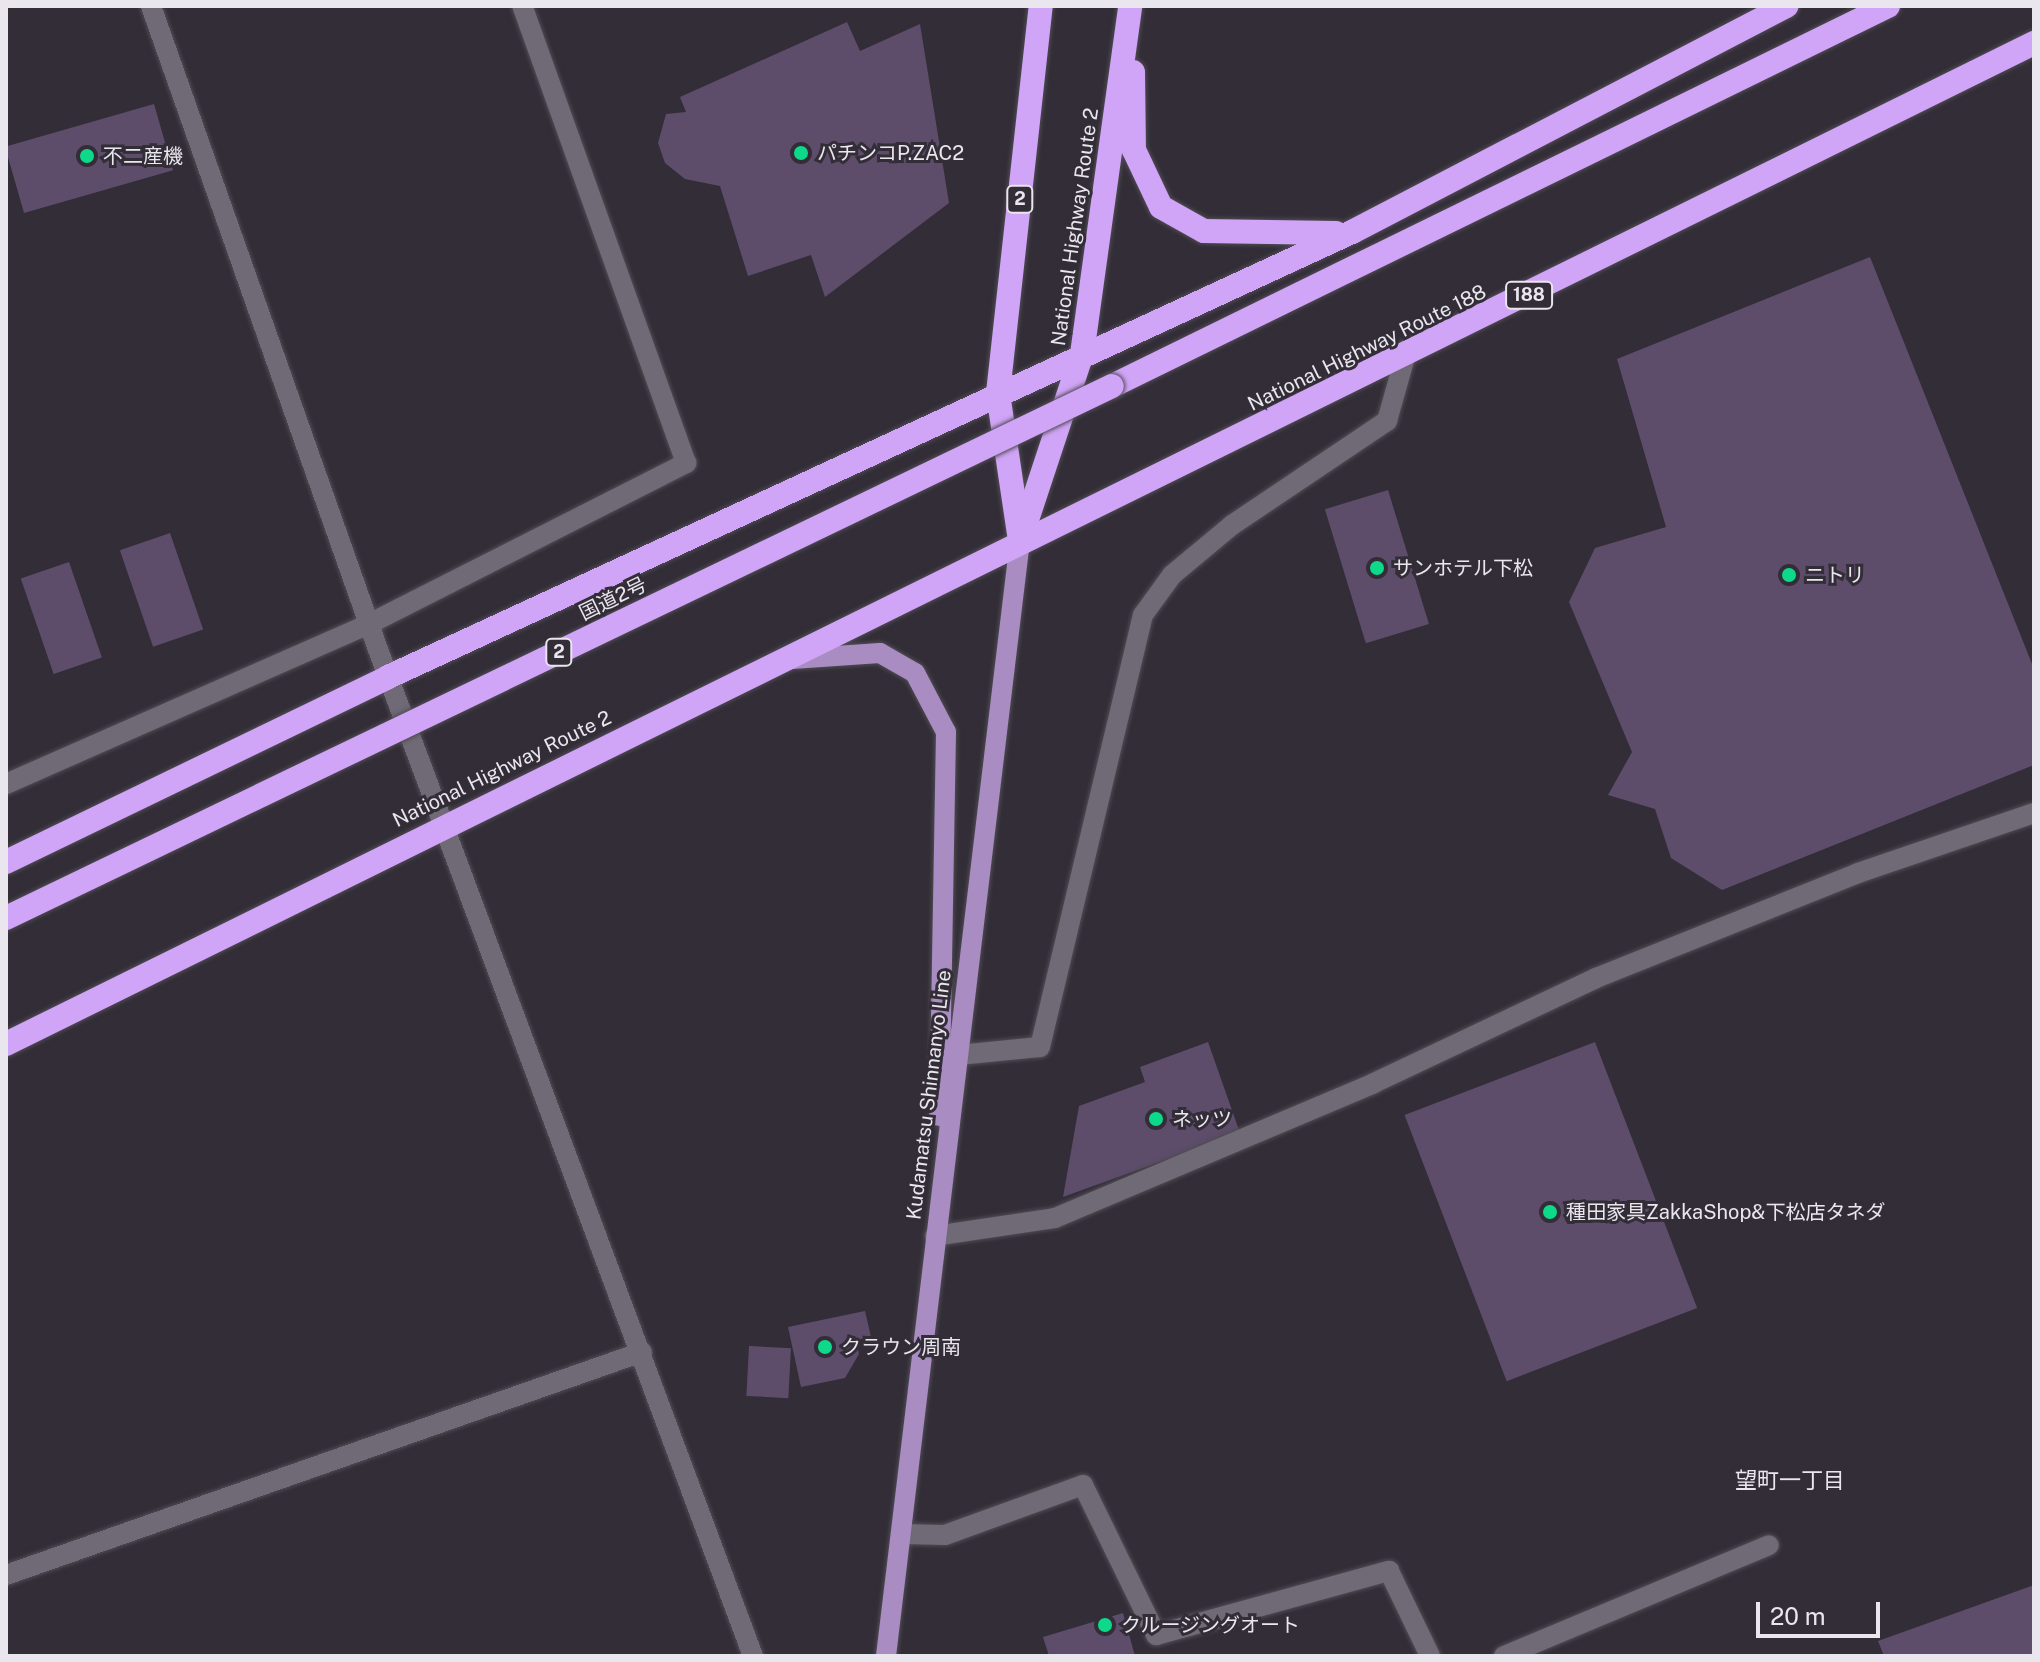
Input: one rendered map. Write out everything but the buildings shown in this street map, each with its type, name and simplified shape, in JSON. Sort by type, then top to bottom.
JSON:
[{"type":"highway","name":"2","points":[[1020,541],[998,393],[1041,6]]},
{"type":"highway","points":[[1131,6],[1134,150],[1161,207],[1204,231],[1258,238],[1352,232]]},
{"type":"highway","name":"National Highway Route 2","points":[[6,1044],[444,823],[788,659],[1020,541],[1082,354],[1131,6]]},
{"type":"highway","points":[[998,393],[1352,232],[1787,6]]},
{"type":"highway","name":"国道2号","points":[[6,918],[1112,386],[1888,6]]},
{"type":"highway","name":"National Highway Route 188","points":[[1020,541],[1405,357],[2034,43]]},
{"type":"highway","name":"2","points":[[6,862],[388,677],[998,393]]},
{"type":"main road","name":"Kudamatsu Shinnanyo Line","points":[[886,1656],[1020,541]]},
{"type":"main road","points":[[788,659],[880,653],[915,673],[946,732],[935,1236]]},
{"type":"street","points":[[151,6],[388,677],[753,1656]]},
{"type":"street","points":[[6,784],[369,624],[686,463],[522,6]]},
{"type":"street","points":[[958,1055],[1040,1047],[1143,615],[1172,575],[1232,525],[1387,421],[1405,357]]},
{"type":"street","points":[[935,1236],[1055,1218],[1374,1083],[1596,978],[1858,873],[2034,813]]},
{"type":"street","points":[[6,1575],[642,1352]]},
{"type":"street","points":[[902,1534],[945,1535],[1083,1485],[1156,1635],[1389,1571],[1430,1656]]},
{"type":"street","points":[[1506,1656],[1769,1545]]},
{"type":"place","name":"パチンコP.ZAC2","points":[[801,153]]},
{"type":"place","name":"不二産機","points":[[87,156]]},
{"type":"place","name":"サンホテル下松","points":[[1377,568]]},
{"type":"place","name":"ニトリ","points":[[1789,575]]},
{"type":"place","name":"ネッツ","points":[[1156,1119]]},
{"type":"place","name":"種田家具ZakkaShop&下松店タネダ","points":[[1550,1212]]},
{"type":"place","name":"クラウン周南","points":[[825,1347]]},
{"type":"place","name":"クルージングオート","points":[[1105,1625]]},
{"type":"district","name":"望町一丁目","points":[[1790,1481]]}]
